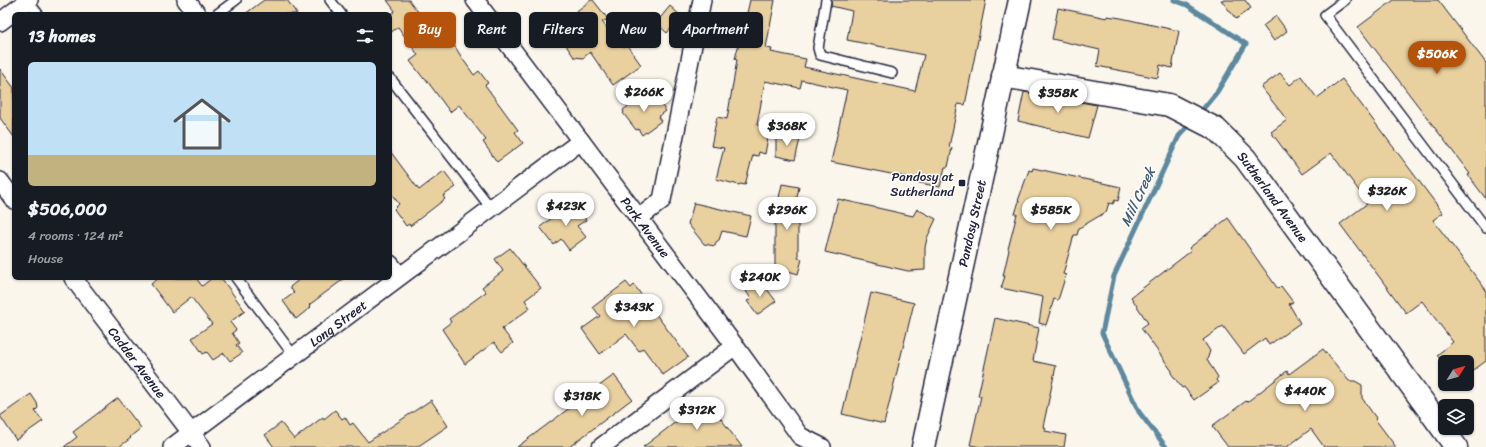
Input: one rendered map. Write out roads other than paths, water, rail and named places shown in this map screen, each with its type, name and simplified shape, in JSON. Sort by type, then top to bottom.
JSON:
[{"type":"street","points":[[186,0],[195,12]]},
{"type":"street","name":"Park Avenue","points":[[475,0],[735,346],[800,436],[822,447]]},
{"type":"street","points":[[638,218],[662,200],[702,0]]},
{"type":"street","name":"Pandosy Street","points":[[923,447],[1020,0]]},
{"type":"street","points":[[19,12],[32,5]]},
{"type":"street","points":[[0,22],[12,16]]},
{"type":"street","name":"Sutherland Avenue","points":[[1003,76],[1169,105],[1216,129],[1245,158],[1456,447]]},
{"type":"street","name":"Long Street","points":[[395,270],[491,208],[581,141]]},
{"type":"street","points":[[0,181],[12,197]]},
{"type":"street","name":"Cadder Avenue","points":[[76,280],[202,447]]},
{"type":"street","name":"Long Street","points":[[172,447],[294,356],[383,280]]},
{"type":"street","points":[[601,447],[735,346]]},
{"type":"lane","points":[[220,12],[236,0]]},
{"type":"lane","points":[[330,0],[339,12]]},
{"type":"lane","points":[[826,0],[818,48],[820,55],[892,73]]},
{"type":"lane","points":[[1345,0],[1325,15],[1486,228]]},
{"type":"lane","points":[[392,81],[491,208]]},
{"type":"lane","points":[[237,280],[294,356]]},
{"type":"waterway","name":"Mill Creek","points":[[1174,0],[1187,5],[1246,44],[1217,92],[1198,115]]},
{"type":"waterway","name":"Mill Creek","points":[[1166,447],[1139,412],[1102,333],[1114,276],[1179,136],[1192,122]]},
{"type":"place","name":"Pandosy at Sutherland","points":[[962,183]]}]
